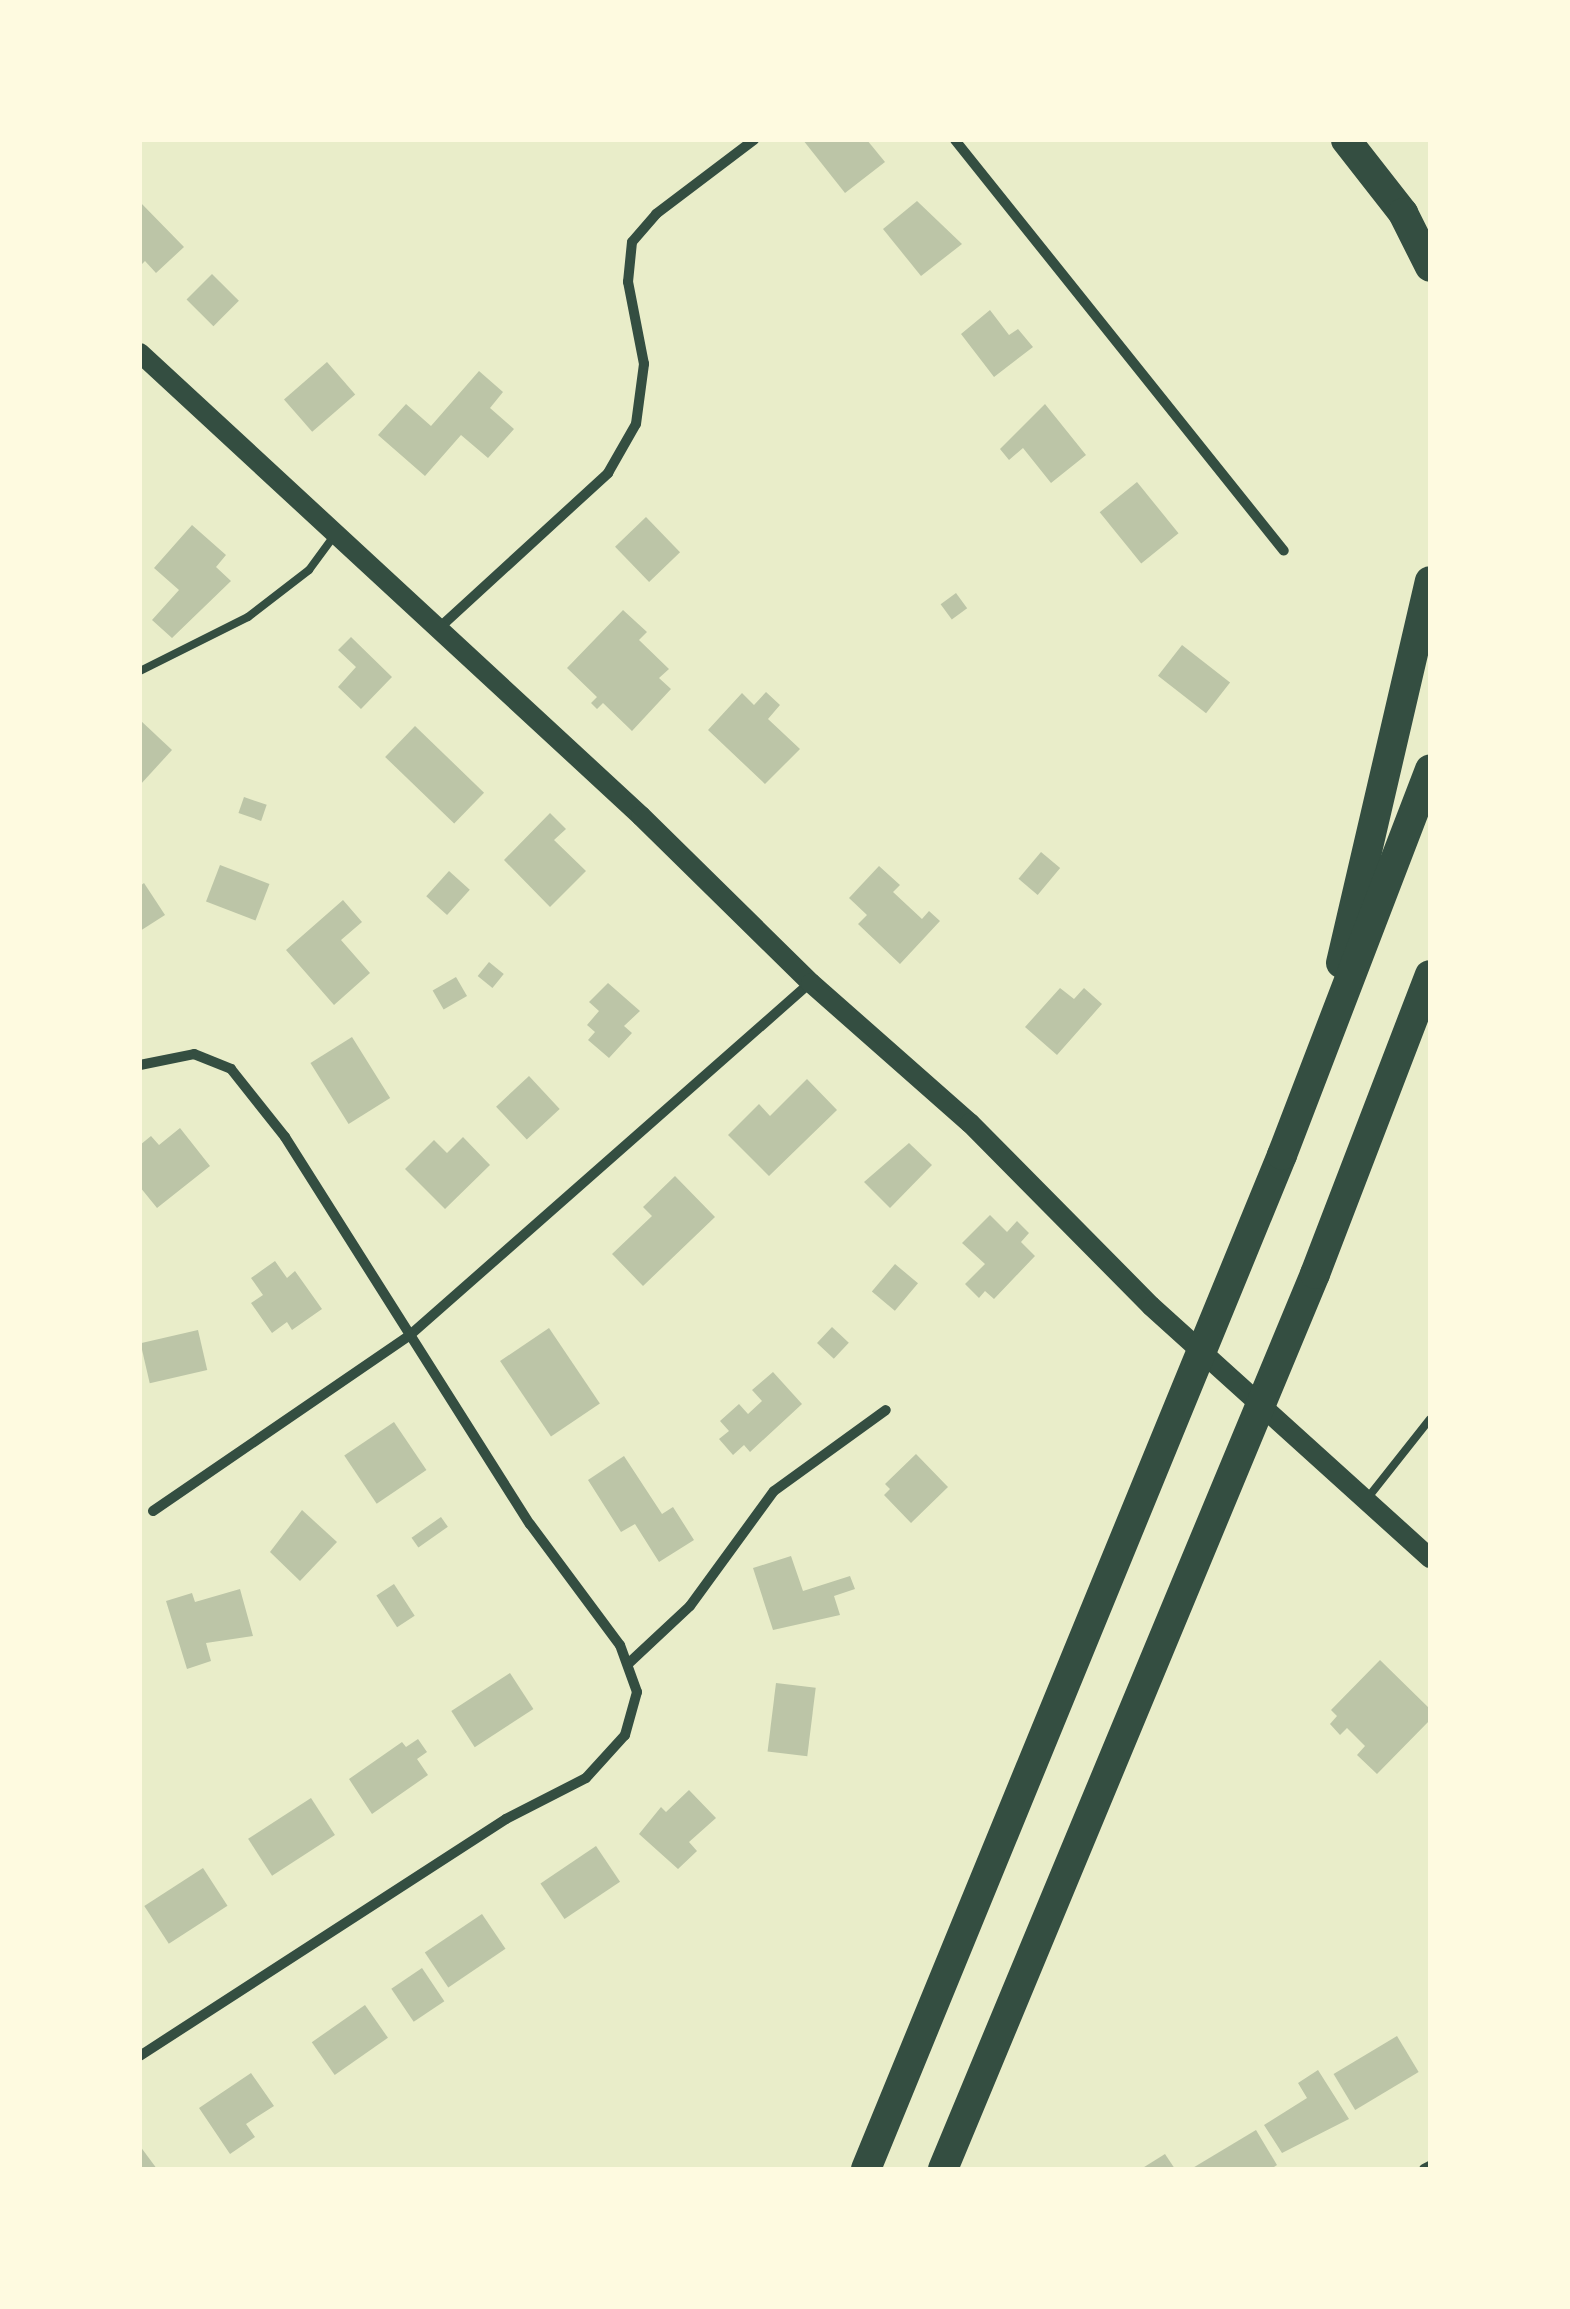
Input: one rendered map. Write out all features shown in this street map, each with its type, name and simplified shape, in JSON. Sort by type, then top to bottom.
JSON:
[{"type":"highway","points":[[1346,140],[1404,213],[1430,267]]},
{"type":"highway","points":[[1317,1068],[1430,581]]},
{"type":"highway","points":[[866,2169],[1317,1068],[1430,769]]},
{"type":"highway","points":[[943,2169],[1315,1274],[1428,985]]},
{"type":"main road","points":[[140,353],[811,982],[970,1123],[1151,1306],[1430,1558]]},
{"type":"street","points":[[438,630],[608,472],[636,424],[644,364],[628,282],[632,242],[656,214],[754,140]]},
{"type":"street","points":[[955,140],[1284,551]]},
{"type":"street","points":[[153,1510],[410,1335],[811,982]]},
{"type":"street","points":[[140,1065],[194,1054],[231,1069],[284,1137],[530,1524],[630,1663],[636,1708],[616,1748],[586,1778],[506,1820],[140,2056]]},
{"type":"street","points":[[630,1663],[690,1606],[774,1491],[886,1410]]},
{"type":"lane","points":[[140,671],[248,617],[309,570],[336,533]]},
{"type":"lane","points":[[1366,1500],[1430,1419]]},
{"type":"building","points":[[803,140],[867,140],[885,162],[845,193]]},
{"type":"building","points":[[917,201],[962,244],[921,276],[883,229]]},
{"type":"building","points":[[140,202],[184,247],[156,273],[145,261],[140,266]]},
{"type":"building","points":[[212,274],[239,301],[213,326],[187,299]]},
{"type":"building","points":[[990,310],[1009,335],[1018,329],[1033,347],[994,377],[961,334]]},
{"type":"building","points":[[327,362],[355,394],[312,432],[284,399]]},
{"type":"building","points":[[479,371],[503,392],[490,408],[514,429],[488,458],[461,435],[425,476],[378,435],[406,404],[431,426]]},
{"type":"building","points":[[1045,404],[1086,455],[1051,483],[1023,448],[1009,460],[1000,449]]},
{"type":"building","points":[[1137,482],[1179,533],[1141,563],[1100,512]]},
{"type":"building","points":[[646,517],[680,552],[649,582],[615,547]]},
{"type":"building","points":[[192,525],[226,555],[216,567],[231,581],[172,638],[152,620],[179,590],[154,568]]},
{"type":"building","points":[[956,593],[967,608],[952,620],[941,604]]},
{"type":"building","points":[[623,610],[647,632],[639,640],[669,669],[659,678],[671,689],[632,731],[603,703],[597,709],[591,703],[597,697],[567,668]]},
{"type":"building","points":[[351,637],[392,677],[361,709],[338,687],[356,667],[338,650]]},
{"type":"building","points":[[1182,645],[1230,683],[1206,713],[1158,676]]},
{"type":"building","points":[[766,692],[780,705],[768,719],[800,749],[765,784],[708,730],[742,693],[754,705]]},
{"type":"building","points":[[140,720],[172,750],[140,785]]},
{"type":"building","points":[[415,726],[484,793],[454,824],[385,757]]},
{"type":"building","points":[[244,797],[267,805],[261,821],[238,813]]},
{"type":"building","points":[[550,813],[566,829],[554,840],[586,871],[550,907],[504,860]]},
{"type":"building","points":[[1041,852],[1060,868],[1038,895],[1019,879]]},
{"type":"building","points":[[220,865],[269,884],[256,920],[206,901]]},
{"type":"building","points":[[879,866],[900,885],[893,892],[922,919],[929,911],[940,921],[900,964],[858,924],[867,915],[849,898]]},
{"type":"building","points":[[449,871],[470,890],[447,915],[426,896]]},
{"type":"building","points":[[144,883],[165,915],[140,931],[140,886]]},
{"type":"building","points":[[343,900],[362,922],[341,940],[370,973],[334,1005],[286,950]]},
{"type":"building","points":[[489,962],[504,974],[492,988],[478,976]]},
{"type":"building","points":[[456,977],[467,996],[444,1010],[433,990]]},
{"type":"building","points":[[608,983],[640,1011],[624,1026],[632,1033],[609,1058],[588,1040],[595,1032],[587,1025],[599,1011],[589,1002]]},
{"type":"building","points":[[1060,988],[1074,999],[1084,988],[1102,1004],[1057,1055],[1025,1027]]},
{"type":"building","points":[[352,1037],[390,1098],[349,1124],[310,1063]]},
{"type":"building","points":[[529,1076],[560,1109],[527,1140],[496,1107]]},
{"type":"building","points":[[807,1079],[837,1110],[769,1176],[728,1135],[759,1104],[770,1116]]},
{"type":"building","points":[[180,1128],[210,1166],[157,1208],[140,1187],[140,1145],[151,1136],[159,1145]]},
{"type":"building","points":[[463,1137],[490,1165],[445,1209],[405,1169],[434,1140],[447,1153]]},
{"type":"building","points":[[909,1143],[932,1165],[890,1208],[864,1182]]},
{"type":"building","points":[[675,1176],[715,1217],[643,1286],[612,1254],[652,1216],[643,1207]]},
{"type":"building","points":[[990,1215],[1007,1232],[1017,1221],[1029,1233],[1021,1242],[1035,1256],[994,1299],[985,1291],[979,1298],[965,1284],[985,1264],[962,1243]]},
{"type":"building","points":[[275,1261],[287,1278],[295,1271],[322,1309],[292,1330],[287,1322],[272,1333],[251,1303],[263,1295],[251,1278]]},
{"type":"building","points":[[895,1264],[918,1283],[895,1311],[872,1292]]},
{"type":"building","points":[[832,1327],[849,1343],[834,1359],[817,1343]]},
{"type":"building","points":[[549,1328],[600,1403],[551,1436],[500,1361]]},
{"type":"building","points":[[198,1330],[207,1370],[150,1383],[141,1343]]},
{"type":"building","points":[[773,1372],[802,1404],[750,1452],[744,1445],[733,1455],[719,1439],[729,1431],[720,1421],[739,1404],[748,1414],[762,1401],[752,1390]]},
{"type":"building","points":[[394,1422],[426,1470],[377,1504],[344,1456]]},
{"type":"building","points":[[916,1454],[948,1487],[911,1523],[884,1495],[890,1489],[885,1484]]},
{"type":"building","points":[[624,1456],[662,1514],[673,1507],[694,1540],[659,1562],[635,1524],[621,1532],[588,1480]]},
{"type":"building","points":[[302,1510],[337,1542],[300,1581],[270,1552]]},
{"type":"building","points":[[441,1517],[448,1527],[418,1547],[412,1538]]},
{"type":"building","points":[[791,1556],[803,1591],[850,1576],[855,1589],[834,1596],[840,1615],[773,1630],[753,1568]]},
{"type":"building","points":[[394,1584],[415,1616],[397,1627],[376,1595]]},
{"type":"building","points":[[240,1589],[253,1636],[206,1643],[211,1661],[187,1669],[166,1601],[192,1593],[195,1602]]},
{"type":"building","points":[[1380,1660],[1430,1709],[1430,1720],[1377,1774],[1357,1755],[1365,1746],[1347,1728],[1340,1735],[1330,1724],[1337,1716],[1331,1710]]},
{"type":"building","points":[[510,1673],[533,1709],[475,1747],[451,1711]]},
{"type":"building","points":[[776,1683],[816,1688],[807,1756],[768,1751]]},
{"type":"building","points":[[418,1739],[427,1752],[417,1759],[428,1775],[372,1814],[349,1779],[402,1742],[406,1747]]},
{"type":"building","points":[[689,1790],[716,1818],[689,1842],[697,1851],[678,1869],[639,1834],[661,1807],[666,1812]]},
{"type":"building","points":[[311,1798],[335,1835],[272,1876],[248,1839]]},
{"type":"building","points":[[596,1846],[620,1882],[564,1919],[540,1883]]},
{"type":"building","points":[[203,1868],[228,1906],[169,1944],[144,1906]]},
{"type":"building","points":[[482,1914],[505,1949],[448,1987],[425,1953]]},
{"type":"building","points":[[422,1968],[444,2001],[414,2022],[391,1989]]},
{"type":"building","points":[[365,2005],[388,2038],[335,2075],[312,2042]]},
{"type":"building","points":[[1397,2036],[1419,2072],[1355,2110],[1334,2074]]},
{"type":"building","points":[[1318,2070],[1349,2119],[1282,2153],[1264,2125],[1307,2098],[1298,2083]]},
{"type":"building","points":[[251,2073],[274,2106],[246,2124],[255,2137],[230,2154],[199,2108]]},
{"type":"building","points":[[1256,2130],[1277,2165],[1271,2169],[1191,2169]]},
{"type":"building","points":[[140,2146],[157,2169],[140,2169]]},
{"type":"building","points":[[1165,2154],[1175,2169],[1141,2169]]}]
